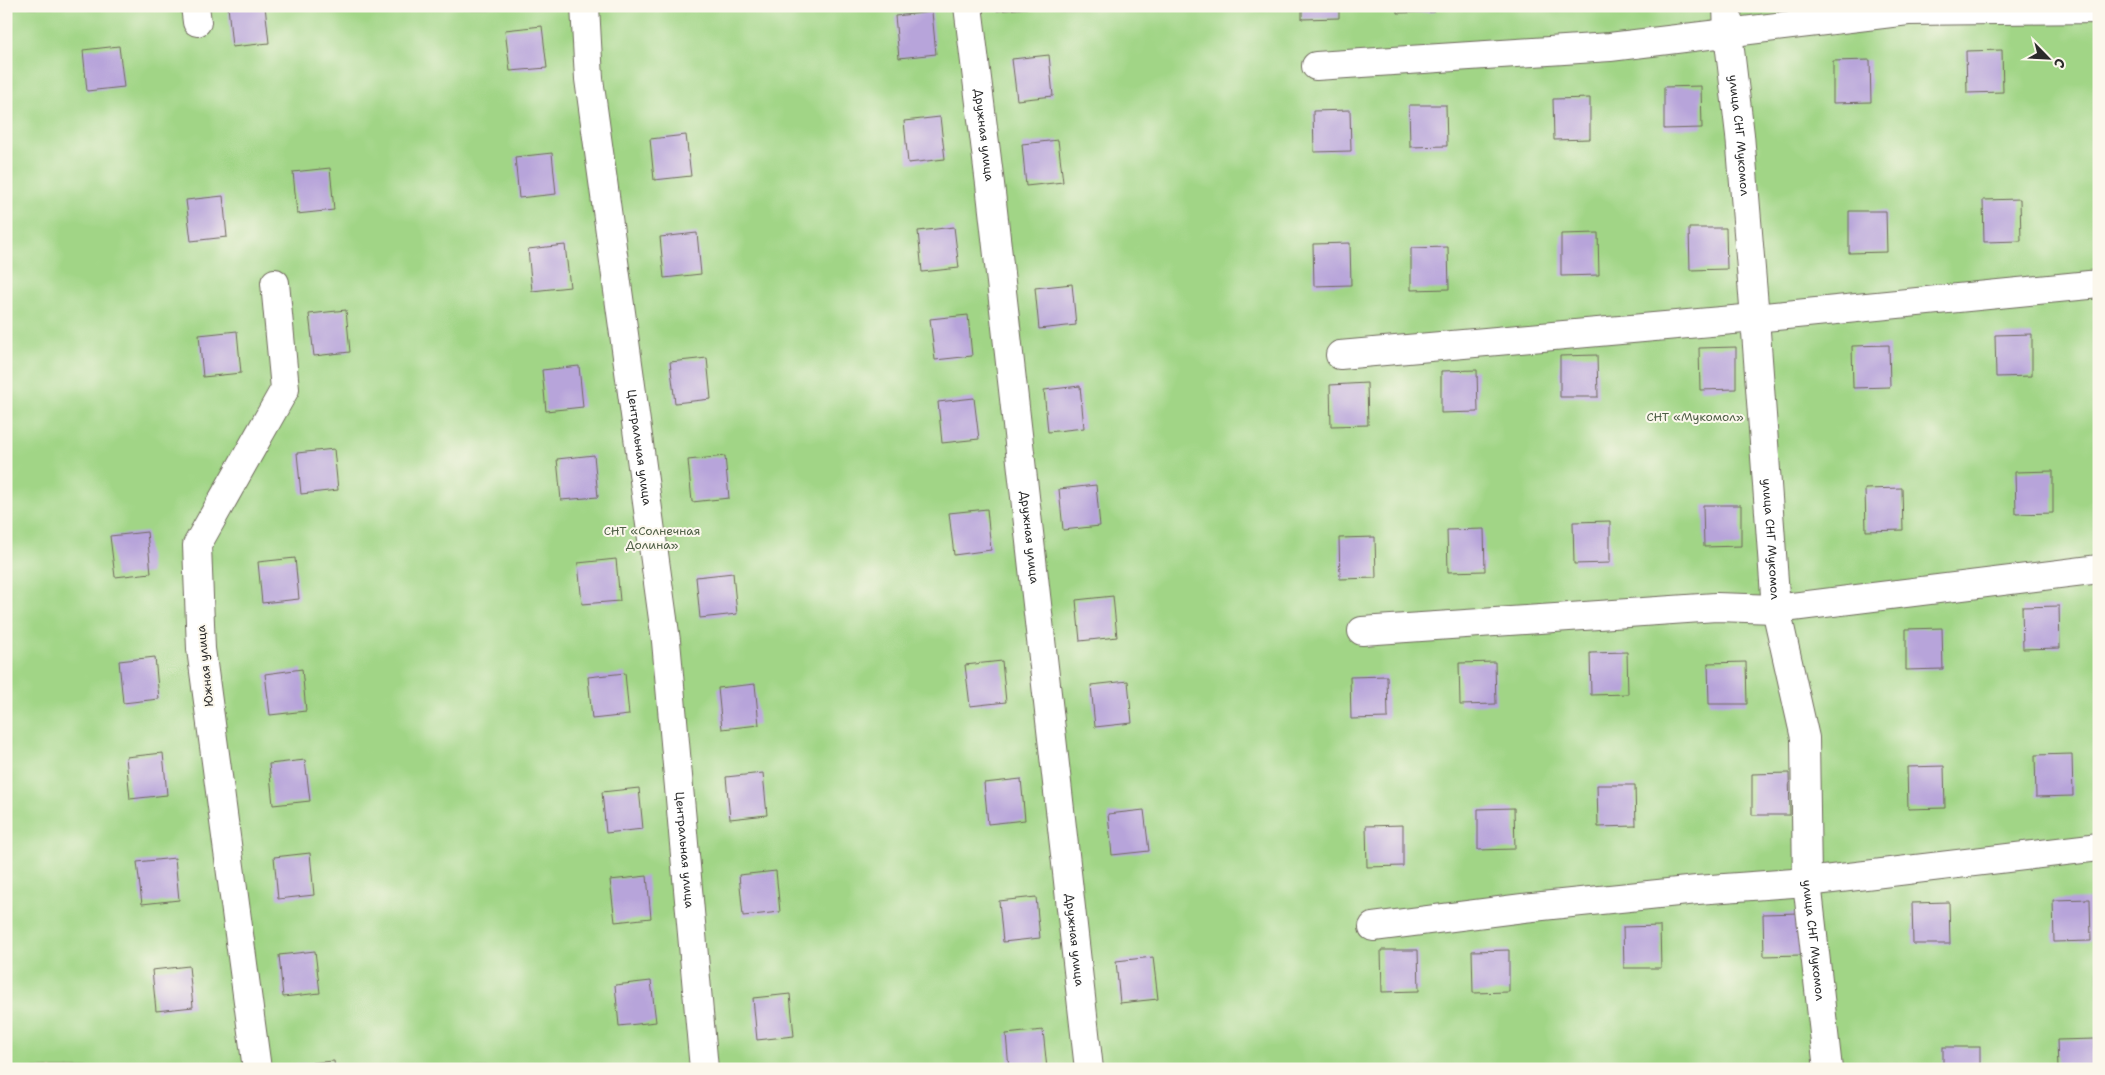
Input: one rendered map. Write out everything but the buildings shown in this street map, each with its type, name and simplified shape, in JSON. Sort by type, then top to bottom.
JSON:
[{"type":"street","name":"Центральная улица","points":[[585,6],[590,80],[666,641],[704,1069]]},
{"type":"street","name":"Дружная улица","points":[[968,6],[991,194],[1089,1069]]},
{"type":"street","name":"улица СНГ Мукомол","points":[[1727,6],[1755,318],[1776,609],[1805,738],[1807,882],[1828,1069]]},
{"type":"street","points":[[1316,66],[1610,47],[1908,11],[2099,9]]},
{"type":"street","name":"Южная улица","points":[[256,1069],[201,649],[197,545],[285,389],[275,283]]},
{"type":"street","points":[[1340,355],[1755,318],[2099,284]]},
{"type":"street","points":[[1362,630],[1716,607],[1776,609],[2099,569]]},
{"type":"street","points":[[1373,927],[1523,908],[1807,882],[2099,847]]},
{"type":"green space","name":"СНТ «Солнечная Долина»","points":[[6,6],[2099,6],[2099,1069],[6,1069]]},
{"type":"park label","name":"СНТ «Мукомол»","points":[[1695,417]]}]
